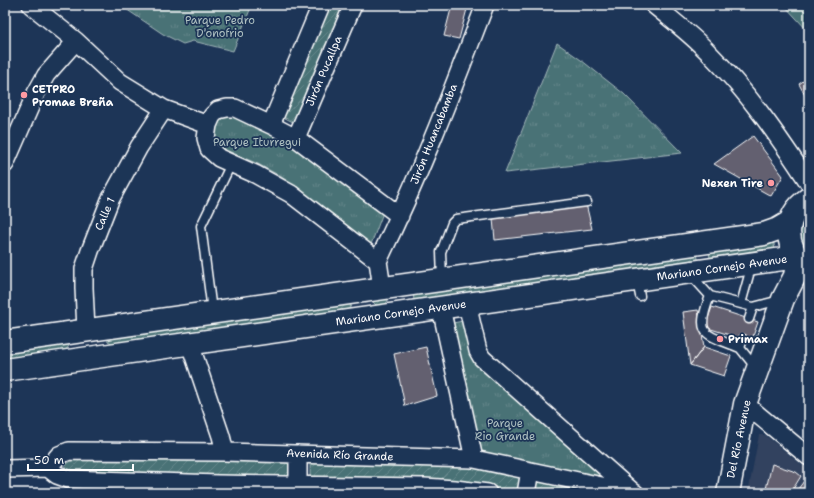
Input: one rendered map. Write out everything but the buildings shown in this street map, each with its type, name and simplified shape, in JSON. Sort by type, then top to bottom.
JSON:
[{"type":"main road","points":[[802,261],[791,247],[789,234],[790,222],[800,205],[809,198]]},
{"type":"main road","points":[[5,342],[764,234],[778,229],[790,222]]},
{"type":"main road","points":[[697,272],[702,242]]},
{"type":"main road","name":"Mariano Cornejo Avenue","points":[[5,370],[466,304],[638,288],[697,272],[752,264],[802,261]]},
{"type":"main road","name":"Del Río Avenue","points":[[728,493],[745,404],[780,309],[802,261]]},
{"type":"main road","name":"Del Río Avenue","points":[[780,309],[809,284]]},
{"type":"main road","points":[[371,318],[366,312],[364,297],[381,288],[401,292],[404,299],[404,306],[400,314]]},
{"type":"main road","points":[[89,330],[78,338],[77,345],[79,353],[93,357]]},
{"type":"street","points":[[31,5],[76,40],[120,82],[164,109],[208,125]]},
{"type":"street","name":"Jirón Pucallpa","points":[[296,138],[353,5]]},
{"type":"street","name":"Jirón Huancabamba","points":[[378,261],[400,216],[457,78],[485,5]]},
{"type":"street","points":[[654,5],[709,53],[732,78],[776,134],[809,182]]},
{"type":"street","points":[[272,125],[317,6]]},
{"type":"street","points":[[5,164],[36,93],[46,76],[76,40]]},
{"type":"street","points":[[381,288],[378,261],[291,194],[255,174],[219,158],[209,149],[206,138],[208,125],[212,116],[218,110],[235,108],[272,125],[296,138],[400,216]]},
{"type":"street","name":"Calle 1","points":[[89,330],[84,269],[90,251],[110,200],[140,147],[164,109]]},
{"type":"street","points":[[466,304],[478,351],[482,358],[634,493]]},
{"type":"street","points":[[441,308],[474,459]]},
{"type":"street","points":[[190,344],[225,452]]},
{"type":"street","points":[[745,404],[809,457]]},
{"type":"street","name":"Avenida Río Grande","points":[[48,468],[59,455],[69,451],[225,452],[474,459],[634,493]]},
{"type":"street","points":[[298,454],[298,485]]},
{"type":"street","points":[[5,469],[48,468],[57,475],[68,479],[217,488],[298,485],[424,487],[488,493]]},
{"type":"street","points":[[526,493],[530,471]]},
{"type":"lane","points":[[212,312],[201,226],[231,164]]},
{"type":"lane","points":[[442,279],[441,252],[452,223],[456,219],[587,202]]},
{"type":"lane","points":[[741,304],[752,264]]},
{"type":"lane","points":[[697,272],[710,296],[753,307],[780,309]]},
{"type":"lane","points":[[710,296],[705,310],[703,323],[704,330],[708,335],[740,348],[758,369]]},
{"type":"lane","points":[[749,319],[753,307]]},
{"type":"lane","points":[[740,348],[742,339]]},
{"type":"shaded area","points":[[759,435],[765,435],[809,471],[809,493],[748,493]]},
{"type":"green space","name":"Parque Pedro D'onofrio","points":[[120,5],[252,5],[233,51],[193,41],[183,44],[163,34]]},
{"type":"green space","points":[[322,5],[347,5],[297,124],[277,114]]},
{"type":"green space","points":[[784,5],[809,5],[809,33],[808,31]]},
{"type":"green space","points":[[557,43],[624,94],[682,153],[505,173]]},
{"type":"green space","name":"Parque Iturregui","points":[[224,110],[269,125],[384,210],[370,247],[296,187],[280,176],[258,164],[217,146],[214,133],[217,123]]},
{"type":"green space","points":[[809,213],[809,258],[801,248],[798,229],[802,221]]},
{"type":"green space","points":[[772,235],[775,249],[773,252],[713,261],[710,258],[708,245]]},
{"type":"green space","points":[[696,246],[698,259],[696,263],[414,301],[412,283]]},
{"type":"green space","points":[[361,288],[349,309],[113,344],[108,341],[106,330]]},
{"type":"green space","points":[[389,296],[387,303],[381,306],[376,305],[371,300]]},
{"type":"green space","name":"Parque Rio Grande","points":[[463,321],[473,359],[607,476],[606,481],[480,456],[448,324]]},
{"type":"green space","points":[[67,335],[69,346],[65,351],[5,359],[5,340]]},
{"type":"green space","points":[[76,458],[293,462],[293,480],[65,471],[65,465]]},
{"type":"green space","points":[[310,460],[475,467],[521,474],[518,493],[515,493],[472,485],[310,478]]},
{"type":"green space","points":[[540,480],[609,493],[534,493],[535,482]]},
{"type":"place","name":"CETPRO Promae Breña","points":[[24,95]]},
{"type":"place","name":"Nexen Tire","points":[[771,183]]},
{"type":"place","name":"Primax","points":[[720,339]]}]
